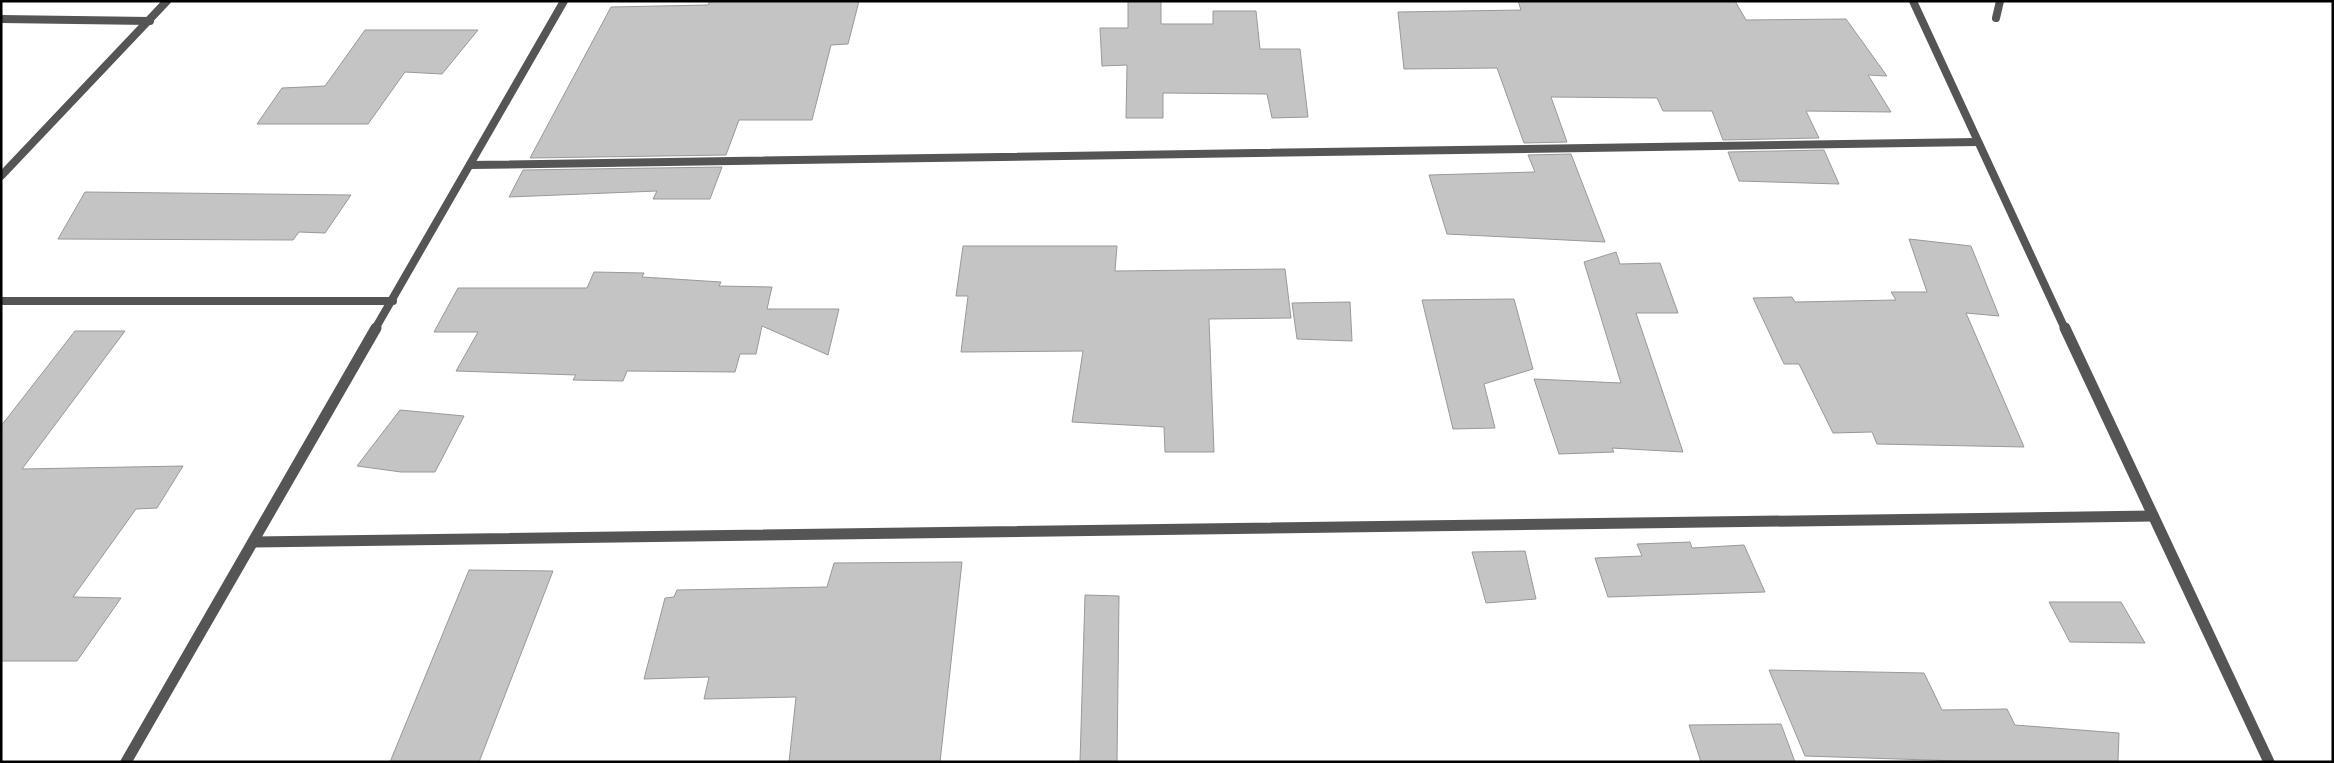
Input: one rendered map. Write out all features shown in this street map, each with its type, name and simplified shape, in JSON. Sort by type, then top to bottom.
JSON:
[{"type":"street","points":[[1,176],[167,1]]},
{"type":"street","points":[[126,762],[394,301],[564,1]]},
{"type":"street","points":[[1913,1],[1977,142],[2269,762]]},
{"type":"street","points":[[1996,18],[2000,1]]},
{"type":"street","points":[[1,19],[150,21]]},
{"type":"street","points":[[470,165],[1977,142]]},
{"type":"street","points":[[1,302],[394,301]]},
{"type":"street","points":[[253,542],[2153,516]]},
{"type":"building","points":[[710,1],[859,1],[848,44],[831,45],[812,120],[739,120],[726,155],[530,158],[611,7],[708,5]]},
{"type":"building","points":[[1128,1],[1161,1],[1161,24],[1213,24],[1213,11],[1256,11],[1260,49],[1300,49],[1308,117],[1272,118],[1267,94],[1163,93],[1163,118],[1126,118],[1127,65],[1102,66],[1100,28],[1128,28]]},
{"type":"building","points":[[1518,1],[1735,1],[1746,20],[1846,19],[1887,76],[1868,75],[1891,112],[1806,111],[1819,138],[1723,140],[1712,111],[1663,111],[1657,98],[1551,97],[1567,142],[1524,143],[1497,68],[1404,69],[1398,12],[1521,10]]},
{"type":"building","points":[[365,30],[478,30],[442,74],[405,72],[368,124],[257,124],[282,88],[325,86]]},
{"type":"building","points":[[1824,150],[1839,184],[1739,181],[1728,152]]},
{"type":"building","points":[[1571,154],[1605,242],[1447,234],[1429,175],[1535,172],[1528,155]]},
{"type":"building","points":[[722,167],[710,199],[653,199],[657,191],[509,197],[523,170]]},
{"type":"building","points":[[85,192],[351,195],[325,233],[299,232],[293,240],[58,239]]},
{"type":"building","points":[[1909,239],[1971,246],[1999,316],[1966,313],[2024,447],[1877,444],[1872,432],[1833,433],[1799,364],[1784,364],[1753,298],[1792,297],[1795,302],[1896,300],[1891,292],[1927,292]]},
{"type":"building","points":[[963,246],[1117,246],[1115,271],[1285,269],[1291,318],[1209,319],[1214,452],[1165,452],[1164,427],[1072,422],[1083,351],[961,352],[968,296],[956,296]]},
{"type":"building","points":[[1616,252],[1620,264],[1660,263],[1678,313],[1636,313],[1683,452],[1612,448],[1614,452],[1559,454],[1534,379],[1621,383],[1584,262]]},
{"type":"building","points":[[594,272],[644,273],[642,277],[721,282],[719,286],[772,287],[767,309],[839,309],[828,355],[762,326],[756,354],[740,354],[735,372],[627,371],[623,381],[573,380],[576,375],[456,371],[478,332],[434,332],[458,288],[587,288]]},
{"type":"building","points":[[1514,299],[1533,369],[1484,384],[1495,428],[1453,429],[1422,300]]},
{"type":"building","points":[[1350,302],[1352,341],[1297,339],[1292,303]]},
{"type":"building","points":[[75,331],[125,331],[22,469],[183,466],[157,508],[136,509],[73,597],[121,598],[77,661],[1,661],[1,426]]},
{"type":"building","points":[[400,410],[464,416],[435,472],[401,472],[357,466]]},
{"type":"building","points":[[1690,542],[1692,548],[1744,545],[1765,592],[1608,597],[1595,558],[1642,556],[1637,544]]},
{"type":"building","points":[[1525,551],[1536,599],[1486,603],[1472,552]]},
{"type":"building","points":[[962,562],[940,762],[789,762],[796,697],[704,699],[709,677],[644,679],[665,598],[674,597],[677,590],[827,587],[834,563]]},
{"type":"building","points":[[469,570],[553,571],[479,762],[390,762]]},
{"type":"building","points":[[1085,595],[1119,596],[1117,762],[1080,762]]},
{"type":"building","points":[[2049,602],[2121,602],[2145,643],[2070,642]]},
{"type":"building","points":[[1769,670],[1924,673],[1942,710],[2007,709],[2015,725],[2119,733],[2118,762],[1991,762],[1805,756]]},
{"type":"building","points":[[1781,724],[1795,762],[1701,762],[1689,725]]}]
